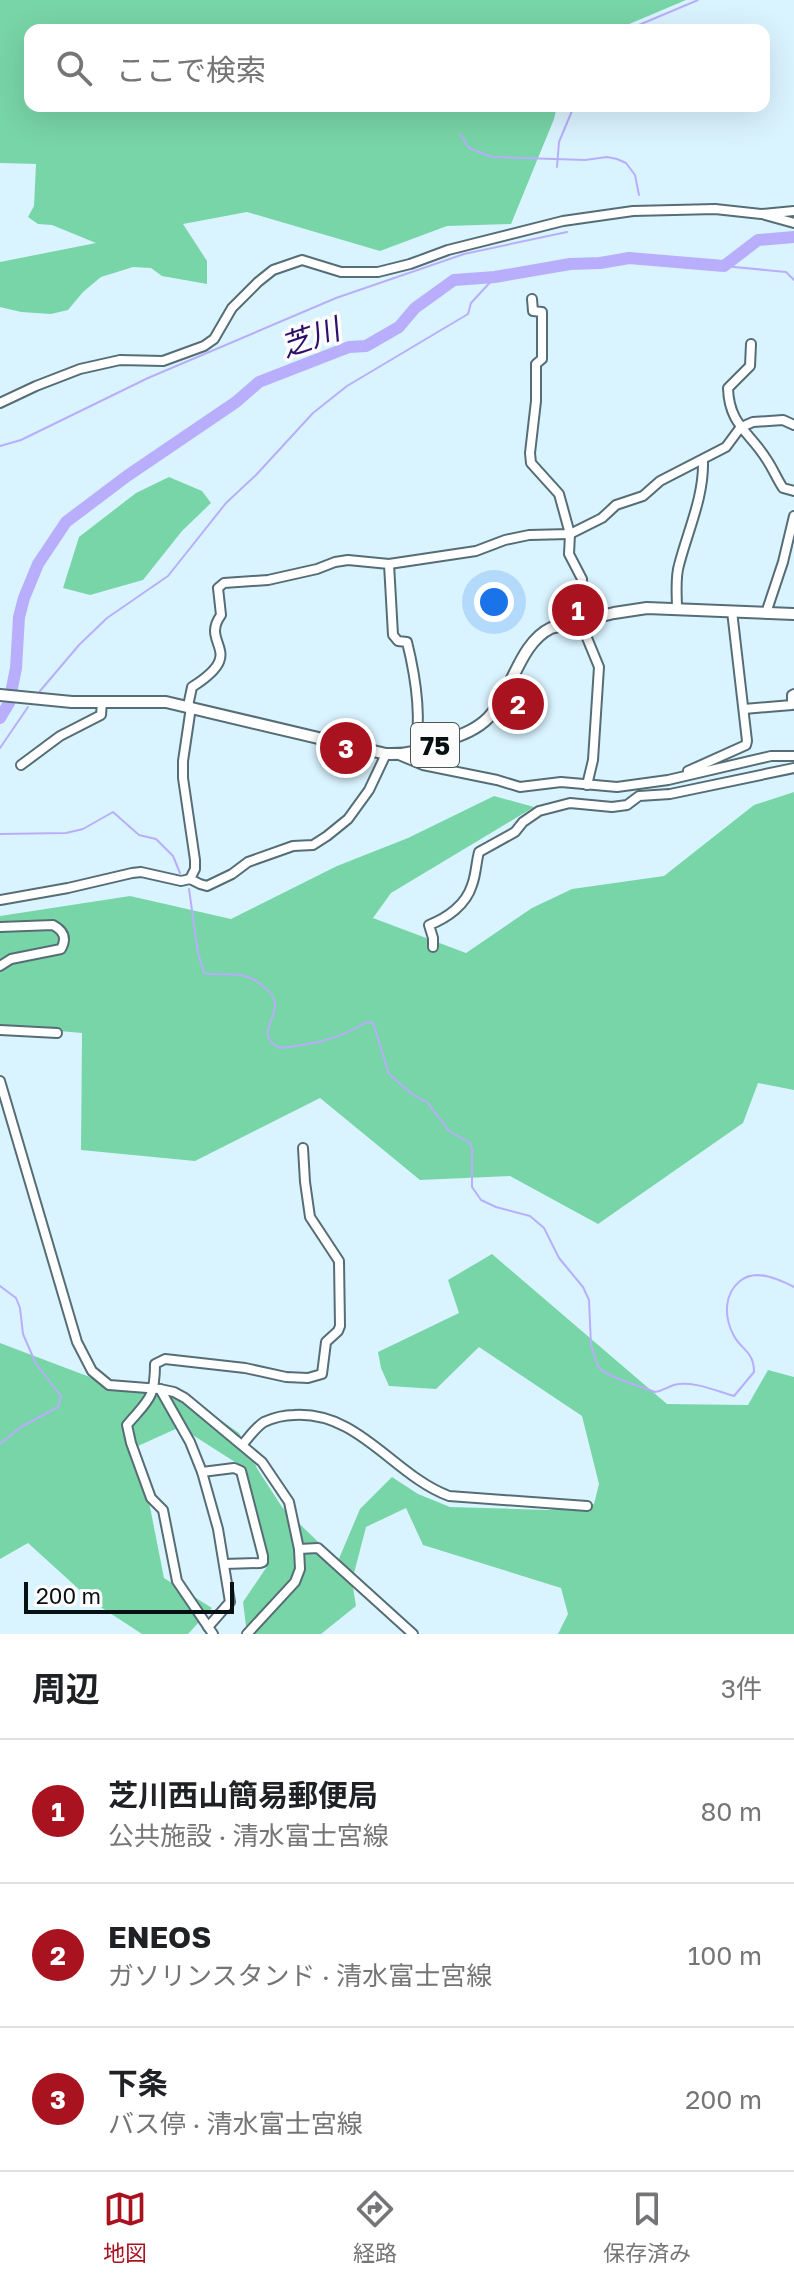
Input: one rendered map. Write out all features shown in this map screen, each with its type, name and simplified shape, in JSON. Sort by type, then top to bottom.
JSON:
[{"type":"main road","name":"75","points":[[0,695],[26,699],[166,702],[398,755],[415,753],[476,728],[491,714],[537,638],[551,628],[630,610],[794,614]]},
{"type":"street","points":[[0,403],[80,369],[120,360],[163,361],[204,346],[214,339],[232,308],[258,282],[273,270],[302,260],[341,272],[378,272],[448,250],[563,221],[633,211],[715,209],[761,214],[794,223]]},
{"type":"street","points":[[761,214],[794,211]]},
{"type":"street","points":[[532,299],[533,311],[542,312],[542,359],[536,364],[531,463],[559,494],[570,534],[568,548],[582,579],[582,620],[599,667],[593,760],[587,785]]},
{"type":"street","points":[[751,344],[750,366],[728,388],[728,405],[740,428],[767,459],[783,488],[794,491]]},
{"type":"street","points":[[190,879],[195,860],[183,778],[189,707],[192,687],[212,674],[221,660],[222,653],[215,632],[221,615],[218,588],[224,583],[268,580],[348,560],[389,564],[476,551],[529,535],[570,534],[602,518],[616,505],[643,496],[660,481],[726,447],[740,428],[753,422],[783,420],[794,425]]},
{"type":"street","points":[[677,609],[678,566],[700,496],[703,461]]},
{"type":"street","points":[[766,613],[794,516]]},
{"type":"street","points":[[389,564],[393,635],[398,641],[407,642],[414,676],[419,722],[415,753]]},
{"type":"street","points":[[675,778],[746,745],[732,611]]},
{"type":"street","points":[[744,709],[792,705],[794,694]]},
{"type":"street","points":[[21,765],[60,736],[101,715],[102,702]]},
{"type":"street","points":[[0,900],[141,872],[181,881],[190,879],[207,886],[248,862],[293,846],[313,845],[320,840],[348,819],[369,790],[386,754]]},
{"type":"street","points":[[398,755],[423,765],[520,787],[561,782],[617,787],[675,778],[771,756],[794,756]]},
{"type":"street","points":[[433,947],[429,925],[446,918],[464,901],[472,885],[479,852],[515,832],[539,811],[570,803],[612,807],[627,805],[639,796],[670,794],[794,768]]},
{"type":"street","points":[[0,927],[53,925],[65,935],[61,949],[11,959],[0,966]]},
{"type":"street","points":[[0,1030],[57,1033]]},
{"type":"street","points":[[0,1081],[77,1342],[92,1371],[109,1385],[157,1389],[185,1398],[262,1462],[289,1502],[300,1569],[295,1582],[247,1634]]},
{"type":"street","points":[[157,1389],[127,1425],[151,1498],[163,1510],[177,1581],[210,1631],[230,1602],[218,1529],[190,1442],[157,1389],[155,1364],[165,1359],[245,1368],[286,1377],[308,1378],[322,1374],[326,1342],[340,1326],[339,1261],[310,1217],[303,1148]]},
{"type":"street","points":[[243,1444],[262,1423],[274,1418],[318,1415],[356,1432],[429,1488],[449,1496],[587,1506]]},
{"type":"street","points":[[202,1472],[234,1468],[241,1471],[263,1556],[260,1563],[224,1564]]},
{"type":"street","points":[[299,1549],[318,1548],[413,1634]]},
{"type":"green space","points":[[0,0],[686,0],[629,24],[24,24],[24,112],[556,112],[511,224],[447,226],[380,251],[247,212],[183,224],[207,261],[207,284],[162,276],[151,268],[133,267],[101,277],[68,310],[51,314],[21,312],[0,307],[0,262],[96,243],[52,225],[38,224],[28,217],[34,206],[36,164],[0,163]]},
{"type":"green space","points":[[169,477],[202,491],[211,503],[182,531],[143,580],[90,595],[63,588],[79,537],[136,493]]},
{"type":"green space","points":[[794,792],[794,1090],[758,1083],[743,1123],[598,1224],[510,1176],[420,1180],[320,1098],[195,1161],[81,1150],[82,1033],[0,1026],[0,916],[130,896],[231,919],[337,866],[408,838],[494,796],[534,807],[391,893],[373,918],[466,953],[532,908],[572,889],[664,876],[754,805]]},
{"type":"green space","points":[[492,1254],[667,1404],[748,1405],[768,1370],[794,1377],[794,1634],[558,1634],[568,1614],[561,1588],[423,1545],[406,1508],[366,1527],[352,1581],[356,1606],[321,1634],[247,1634],[243,1602],[268,1565],[246,1469],[180,1427],[138,1446],[164,1578],[212,1608],[188,1634],[142,1634],[93,1602],[28,1543],[0,1559],[0,1343],[95,1379],[186,1396],[239,1433],[282,1507],[338,1561],[360,1509],[392,1477],[418,1494],[450,1507],[548,1510],[594,1504],[599,1484],[582,1416],[479,1347],[436,1389],[389,1386],[381,1368],[378,1352],[459,1313],[448,1280]]},
{"type":"waterway","points":[[641,24],[698,0]]},
{"type":"waterway","points":[[557,167],[559,142],[572,112]]},
{"type":"waterway","points":[[460,134],[469,148],[492,157],[617,159],[626,163],[635,175],[639,195]]},
{"type":"waterway","points":[[0,446],[21,440],[148,378],[336,298],[464,254],[567,232]]},
{"type":"waterway","name":"芝川","points":[[0,718],[9,703],[24,598],[38,564],[66,522],[127,476],[236,402],[259,382],[349,347],[366,346],[399,327],[415,308],[454,280],[629,258],[724,266],[758,240],[794,237]]},
{"type":"waterway","points":[[724,266],[786,272],[794,280]]},
{"type":"waterway","points":[[40,691],[107,618],[168,576],[226,503],[313,413],[347,386],[468,314],[471,303],[495,277]]},
{"type":"waterway","points":[[0,748],[28,707]]},
{"type":"waterway","points":[[0,834],[66,833],[83,829],[113,812],[139,835],[156,839],[173,856],[180,873]]},
{"type":"waterway","points":[[189,889],[204,973],[243,976],[256,981],[269,992],[275,1004],[268,1028],[273,1044],[280,1048],[315,1043],[367,1022],[373,1023],[389,1074],[428,1103],[449,1131],[470,1143],[472,1187],[481,1200],[530,1216],[544,1228],[559,1258],[583,1287],[589,1300],[591,1345],[601,1370],[655,1392],[688,1384],[734,1396],[754,1372],[752,1359],[730,1327],[727,1306],[731,1292],[740,1281],[753,1275],[774,1278],[794,1287]]},
{"type":"waterway","points":[[0,1286],[16,1298],[23,1334],[36,1364],[61,1396],[58,1407],[21,1427],[0,1444]]},
{"type":"place","name":"芝川西山簡易郵便局","points":[[578,610]]},
{"type":"place","name":"ENEOS","points":[[518,704]]},
{"type":"place","name":"下条","points":[[346,748]]}]
